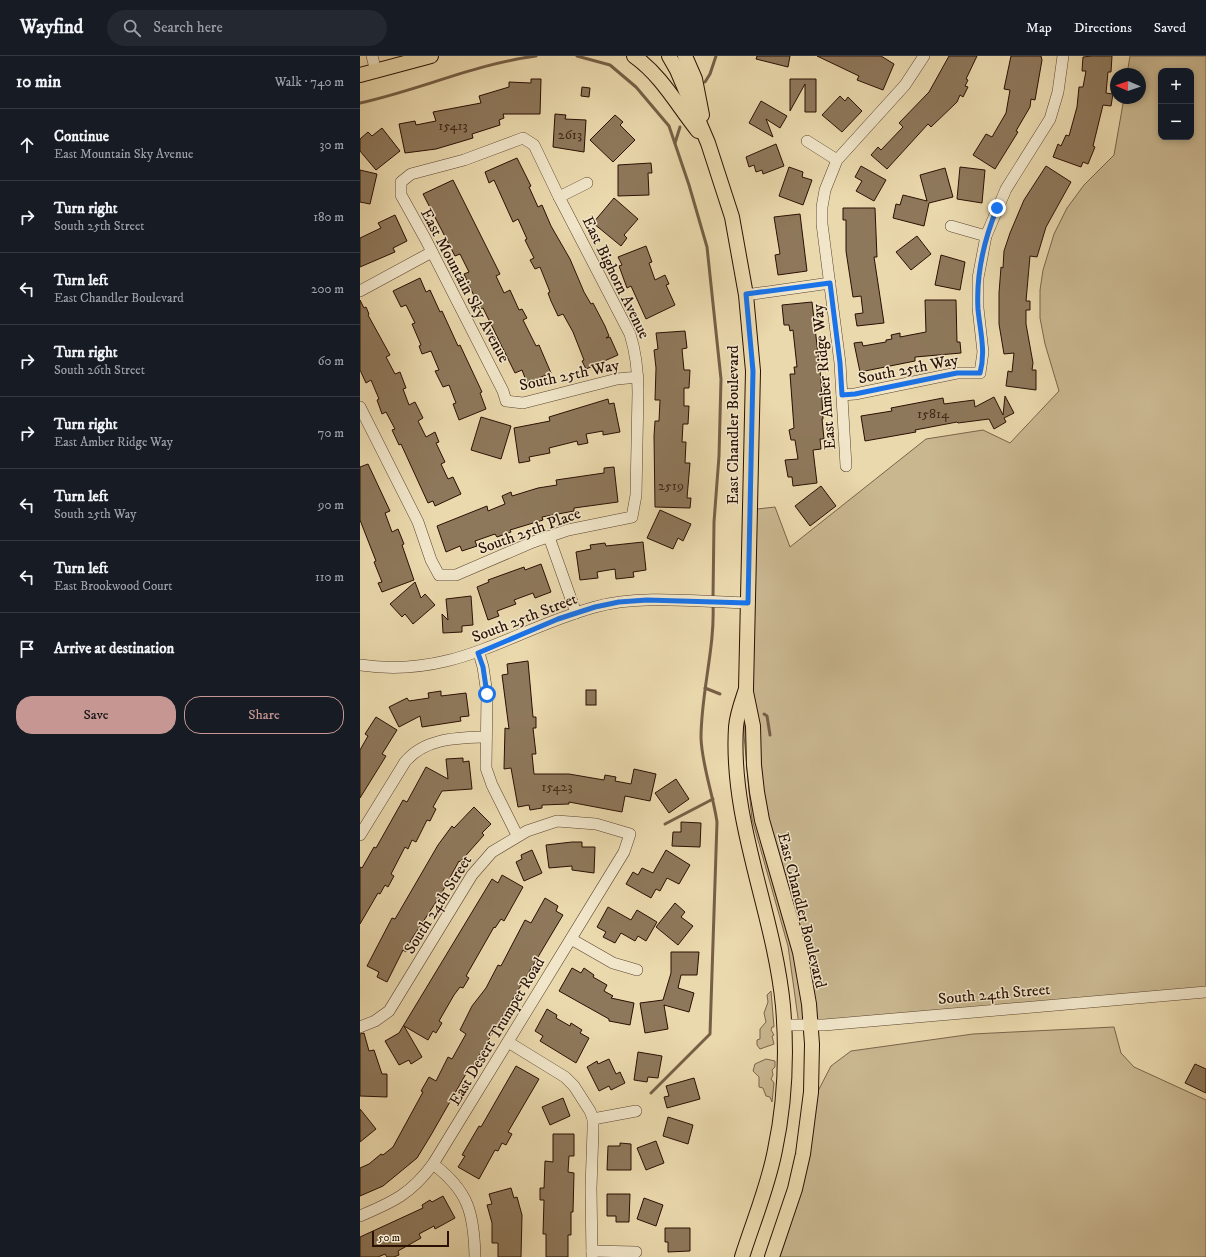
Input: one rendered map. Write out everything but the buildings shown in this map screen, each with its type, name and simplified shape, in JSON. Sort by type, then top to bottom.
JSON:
[{"type":"main road","points":[[360,76],[431,56]]},
{"type":"main road","points":[[634,56],[663,82],[685,114],[708,142]]},
{"type":"main road","name":"East Chandler Boulevard","points":[[669,56],[677,70],[708,142],[732,217],[746,294],[753,371],[746,689],[753,726],[754,765],[761,813],[800,952],[809,1004],[812,1044],[809,1119],[795,1189],[772,1257]]},
{"type":"main road","points":[[685,56],[695,79],[708,142]]},
{"type":"main road","name":"East Chandler Boulevard","points":[[742,1257],[766,1187],[780,1124],[783,1090],[784,1025],[783,1005],[775,957],[744,821],[737,766],[736,725],[746,689]]},
{"type":"street","points":[[372,56],[376,72]]},
{"type":"street","name":"East Amber Ridge Way","points":[[846,466],[840,363],[822,224],[822,207],[825,190],[837,160],[905,85],[924,56]]},
{"type":"street","points":[[951,226],[986,236],[1006,189],[1050,119],[1058,92],[1063,56]]},
{"type":"street","name":"East Bighorn Avenue","points":[[400,182],[411,174],[464,160],[523,138],[534,145],[559,197],[630,334],[636,353],[638,377],[636,495],[632,516]]},
{"type":"street","points":[[808,141],[837,160]]},
{"type":"street","name":"East Mountain Sky Avenue","points":[[400,182],[401,195],[503,391],[506,401]]},
{"type":"street","points":[[559,197],[587,183]]},
{"type":"street","name":"South 25th Way","points":[[842,395],[855,394],[957,373],[980,373],[984,352],[978,308],[978,278],[986,236]]},
{"type":"street","points":[[360,291],[432,252]]},
{"type":"street","points":[[746,294],[830,283]]},
{"type":"street","name":"South 25th Way","points":[[506,401],[523,403],[618,378],[638,377]]},
{"type":"street","name":"South 25th Place","points":[[360,407],[418,522],[431,560],[439,575],[456,575],[549,537],[591,524],[632,516]]},
{"type":"street","points":[[549,537],[576,613]]},
{"type":"street","name":"South 25th Street","points":[[360,665],[388,668],[416,668],[478,653],[576,613],[619,602],[748,603]]},
{"type":"street","points":[[478,653],[483,667],[487,694],[485,759],[488,777],[517,835]]},
{"type":"street","points":[[360,835],[412,753],[435,742],[469,737],[486,737]]},
{"type":"street","name":"South 24th Street","points":[[360,1027],[375,1021],[389,1011],[481,863],[492,852],[517,835],[537,826],[557,821],[596,824],[630,834]]},
{"type":"street","name":"East Desert Trumpet Road","points":[[360,1216],[391,1203],[403,1196],[417,1184],[433,1164],[624,852],[630,834]]},
{"type":"street","points":[[571,939],[613,963],[636,970]]},
{"type":"street","name":"South 24th Street","points":[[784,1025],[810,1025],[1206,992]]},
{"type":"street","points":[[508,1042],[565,1077],[582,1098],[593,1119],[592,1254],[636,1252]]},
{"type":"street","points":[[593,1119],[636,1111]]},
{"type":"street","points":[[433,1164],[452,1180],[467,1202],[472,1218],[475,1257]]},
{"type":"shaded area","points":[[1130,56],[1206,56],[1206,992],[799,1025],[788,946],[752,819],[749,791],[744,735],[749,510],[775,507],[790,547],[926,439],[983,430],[1010,443],[1059,391],[1045,344],[1040,318],[1040,290],[1043,270],[1054,234],[1067,208],[1084,185],[1114,155],[1123,104],[1146,104],[1146,68],[1128,68]]},
{"type":"shaded area","points":[[771,991],[774,1027],[772,1027],[771,1030],[774,1035],[772,1036],[774,1044],[760,1049],[757,1045],[757,1040],[760,1039],[760,1029],[766,1022],[764,1013],[768,1002],[767,995]]},
{"type":"shaded area","points":[[1114,1027],[1121,1053],[1134,1067],[1206,1100],[1206,1257],[779,1257],[817,1093],[831,1066],[851,1051],[973,1034]]},
{"type":"shaded area","points":[[766,1059],[775,1061],[775,1067],[772,1070],[773,1075],[771,1079],[774,1083],[772,1102],[770,1097],[766,1096],[763,1088],[759,1087],[759,1077],[753,1071],[755,1064]]},
{"type":"waterway","points":[[360,103],[382,98],[491,65],[536,56]]},
{"type":"waterway","points":[[577,56],[610,65],[636,87],[669,126],[689,185],[707,247],[721,379],[719,456],[714,522],[713,598]]},
{"type":"waterway","points":[[705,82],[710,74],[716,56]]},
{"type":"waterway","points":[[675,143],[680,127]]},
{"type":"waterway","points":[[651,1093],[710,1034],[717,822],[705,770],[701,738],[703,704],[712,637],[713,604]]},
{"type":"waterway","points":[[705,688],[720,694]]},
{"type":"waterway","points":[[764,714],[767,716],[770,735]]},
{"type":"waterway","points":[[665,824],[713,799]]},
{"type":"route","points":[[487,694],[483,667],[478,653],[558,619],[595,607],[619,602],[647,600],[748,603],[753,371],[746,294],[830,283],[840,363],[842,395],[855,394],[957,373],[980,373],[984,352],[978,308],[978,278],[986,236],[997,208]]}]
